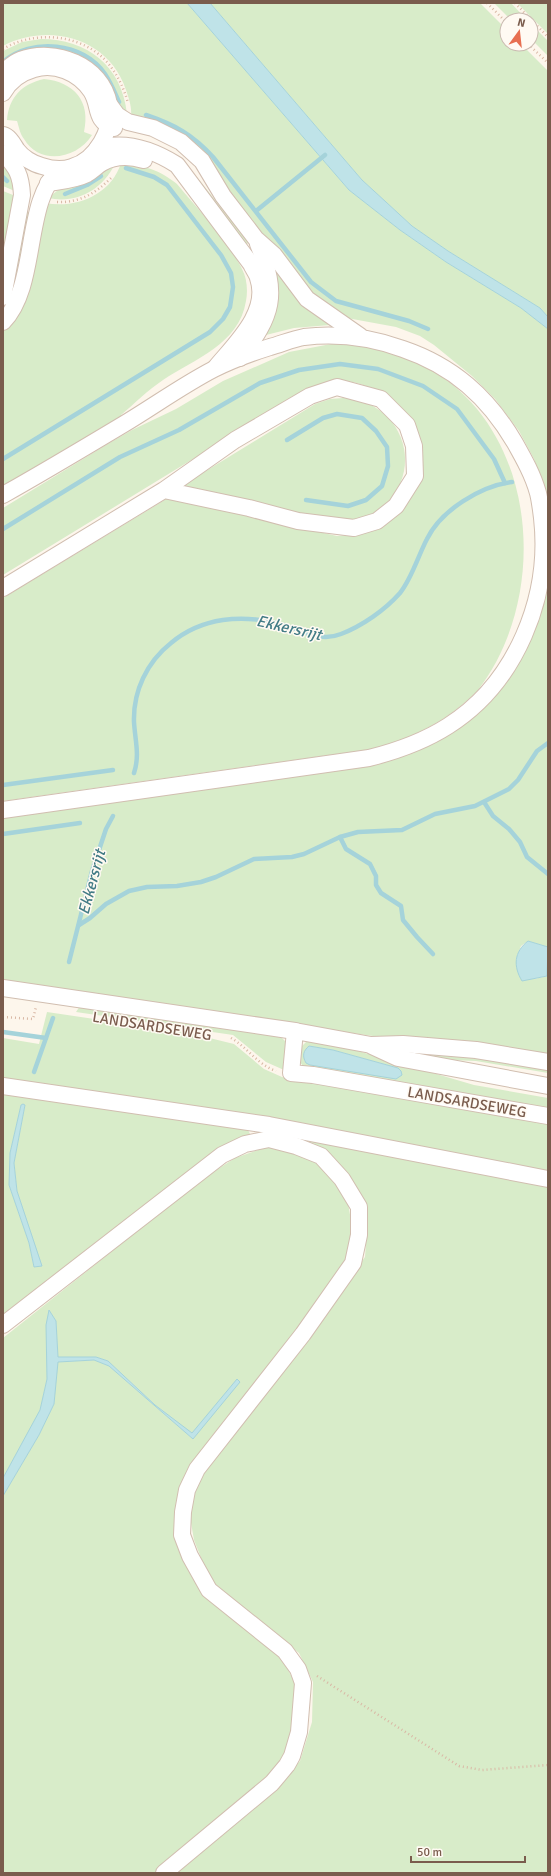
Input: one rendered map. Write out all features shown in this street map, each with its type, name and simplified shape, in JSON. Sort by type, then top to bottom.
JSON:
[{"type":"street","points":[[3,72],[19,60],[38,55],[59,56],[79,64],[96,77],[105,91],[109,104],[117,115],[128,122],[153,128],[181,142],[202,161],[223,196]]},
{"type":"street","points":[[3,93],[8,83],[24,72],[42,67],[61,69],[78,77],[91,92],[99,118],[108,126],[164,143],[182,155],[223,196],[256,238],[274,255],[307,299],[361,337]]},
{"type":"street","points":[[3,134],[12,141],[18,151],[27,159],[41,166],[60,169],[72,168],[85,162],[97,149],[108,126],[109,104]]},
{"type":"street","points":[[97,149],[109,145],[123,145],[144,149],[177,165],[251,264],[259,279],[260,294],[257,313],[248,328],[215,368]]},
{"type":"street","points":[[3,153],[21,178],[22,195],[3,297]]},
{"type":"street","points":[[48,183],[72,179],[87,174],[103,162],[120,156],[134,157],[159,165],[186,177]]},
{"type":"street","points":[[3,322],[10,315],[20,292],[41,199],[53,175],[60,169]]},
{"type":"street","points":[[240,358],[256,337],[266,319],[270,301],[271,281],[266,263],[256,238]]},
{"type":"street","points":[[3,495],[92,444],[215,368],[240,358],[301,338],[328,335],[361,337],[423,356],[449,371],[485,400],[508,431],[529,468],[539,494],[544,536],[543,568],[538,598],[525,635],[511,660],[492,689],[470,709],[448,726],[419,743],[395,752],[369,758],[3,810]]},
{"type":"street","points":[[3,588],[164,490],[242,436],[310,396],[337,387],[381,399],[407,425],[414,446],[415,476],[396,506],[378,521],[354,528],[298,521],[249,508],[164,490]]},
{"type":"street","name":"LANDSARDSEWEG","points":[[3,988],[39,1001],[295,1031],[371,1045],[403,1044],[476,1050],[548,1062]]},
{"type":"street","points":[[291,1073],[295,1031]]},
{"type":"street","name":"LANDSARDSEWEG","points":[[371,1045],[398,1058],[548,1086]]},
{"type":"street","name":"LANDSARDSEWEG","points":[[291,1073],[313,1075],[548,1116]]},
{"type":"street","points":[[3,1086],[548,1179]]},
{"type":"street","points":[[3,1325],[222,1155],[269,1132]]},
{"type":"street","points":[[164,1873],[272,1783],[287,1765],[292,1756],[299,1732],[303,1683],[298,1669],[285,1651],[209,1590],[190,1556],[182,1535],[187,1490],[197,1469],[303,1334],[353,1263],[359,1235],[359,1207],[342,1179],[321,1156],[296,1146],[269,1132]]},
{"type":"path","points":[[487,3],[499,15]]},
{"type":"path","points":[[515,3],[548,37]]},
{"type":"path","points":[[536,52],[548,63]]},
{"type":"path","points":[[30,1008],[39,1001]]},
{"type":"path","points":[[3,1017],[33,1019],[39,1001]]},
{"type":"path","name":"LANDSARDSEWEG","points":[[226,1037],[231,1038],[242,1045],[269,1069],[281,1073],[291,1073]]},
{"type":"path","points":[[298,1669],[318,1676],[459,1766],[482,1770],[548,1765]]},
{"type":"green space","points":[[3,3],[187,3],[349,190],[400,230],[446,262],[521,308],[548,329],[548,947],[528,941],[521,946],[516,959],[534,979],[548,976],[548,1057],[478,1045],[373,1036],[3,982],[3,810],[395,752],[492,689],[538,598],[543,485],[534,459],[519,431],[495,399],[472,376],[434,345],[420,336],[396,327],[347,318],[316,302],[244,211],[210,165],[131,117],[131,106],[126,90],[118,72],[106,58],[92,47],[75,40],[58,36],[39,35],[21,39],[3,46]]},
{"type":"green space","points":[[210,3],[480,3],[499,22],[499,52],[529,52],[548,71],[548,317],[540,308],[448,251],[412,226],[362,180]]},
{"type":"green space","points":[[494,3],[511,3],[519,12],[503,12]]},
{"type":"green space","points":[[517,3],[548,3],[548,34],[539,25],[539,12],[526,12]]},
{"type":"green space","points":[[539,32],[548,41],[548,56],[539,47]]},
{"type":"green space","points":[[41,39],[58,40],[73,44],[87,50],[99,58],[110,69],[118,82],[124,97],[127,114],[117,105],[106,83],[3,65],[3,51],[22,42]]},
{"type":"green space","points":[[44,79],[64,84],[72,89],[78,95],[85,111],[86,121],[84,132],[92,135],[77,150],[68,154],[49,156],[39,153],[31,148],[23,137],[17,121],[7,120],[8,112],[14,98],[18,93],[29,84]]},
{"type":"green space","points":[[140,140],[169,153],[190,170],[227,215],[233,220],[248,243],[246,245],[189,173],[139,143]]},
{"type":"green space","points":[[3,161],[8,167],[17,192],[3,186]]},
{"type":"green space","points":[[121,163],[137,165],[164,175],[177,184],[203,214],[229,248],[245,276],[247,297],[242,316],[235,329],[214,349],[157,384],[121,415],[126,423],[3,495],[3,332],[13,315],[45,203],[69,204],[91,197],[109,184]]},
{"type":"green space","points":[[115,164],[103,181],[88,193],[69,199],[48,198],[62,187]]},
{"type":"green space","points":[[3,191],[18,197],[3,276]]},
{"type":"green space","points":[[25,211],[32,213],[19,276],[5,308]]},
{"type":"green space","points":[[270,265],[330,325],[294,328],[262,336]]},
{"type":"green space","points":[[331,344],[355,345],[379,349],[402,356],[424,366],[462,393],[491,429],[511,470],[522,515],[523,562],[517,608],[501,652],[478,690],[455,711],[429,727],[402,740],[372,749],[3,801],[3,598],[168,498],[337,536],[361,534],[409,499],[409,419],[403,411],[386,397],[355,382],[344,381],[324,385],[293,398],[3,575],[3,508],[106,445],[132,430],[176,409],[223,381],[289,352]]},
{"type":"green space","points":[[343,398],[363,401],[379,410],[392,422],[400,437],[405,453],[404,471],[398,488],[386,504],[378,512],[371,516],[356,521],[327,520],[182,487],[315,404],[330,399]]},
{"type":"green space","points":[[80,1006],[280,1036],[286,1042],[284,1070],[266,1062],[233,1035],[76,1012]]},
{"type":"green space","points":[[47,1012],[189,1033],[234,1044],[264,1069],[282,1077],[548,1123],[548,1873],[174,1873],[271,1792],[300,1761],[312,1722],[313,1682],[299,1653],[240,1606],[214,1583],[205,1568],[194,1540],[190,1517],[192,1497],[200,1478],[365,1257],[368,1216],[364,1202],[287,1135],[3,1080],[3,1038],[39,1044]]},
{"type":"green space","points":[[307,1041],[341,1046],[474,1085],[548,1098],[548,1110],[303,1066],[299,1061],[301,1047]],"holes":[[[309,1046],[333,1050],[398,1068],[401,1071],[310,1065]]]},
{"type":"green space","points":[[398,1047],[548,1067],[548,1073],[476,1061],[423,1059]]},
{"type":"green space","points":[[3,1089],[247,1128],[251,1136],[3,1323]],"holes":[[[21,1105],[25,1105],[14,1163],[17,1191],[41,1266],[34,1267],[29,1243],[9,1185],[10,1153]]]},
{"type":"green space","points":[[267,1147],[294,1151],[321,1165],[335,1179],[348,1203],[353,1232],[345,1270],[197,1461],[179,1542],[194,1580],[205,1593],[268,1641],[285,1664],[296,1685],[294,1742],[275,1774],[159,1873],[3,1873],[3,1496],[39,1435],[54,1404],[57,1362],[94,1360],[109,1366],[193,1439],[237,1379],[192,1434],[155,1405],[108,1361],[96,1357],[58,1357],[56,1321],[49,1310],[47,1379],[40,1411],[3,1478],[3,1338],[204,1178],[235,1158]]},
{"type":"water","points":[[187,3],[210,3],[362,180],[412,226],[448,251],[540,308],[548,317],[548,329],[521,308],[446,262],[400,230],[349,190]]},
{"type":"water","points":[[528,941],[548,947],[547,976],[522,981],[517,970],[516,960],[523,945]]},
{"type":"water","points":[[309,1046],[333,1050],[398,1068],[402,1075],[396,1079],[310,1065],[306,1063],[304,1058],[304,1052]]},
{"type":"water","points":[[21,1105],[25,1105],[14,1163],[17,1191],[42,1266],[34,1267],[29,1243],[9,1185],[10,1153]]},
{"type":"water","points":[[49,1310],[56,1321],[58,1357],[96,1357],[108,1361],[155,1405],[192,1433],[237,1379],[240,1382],[193,1439],[109,1366],[94,1360],[58,1362],[54,1404],[39,1435],[3,1496],[3,1478],[40,1410],[47,1379],[46,1325]]},
{"type":"waterway","points":[[3,62],[15,54],[42,46],[71,50],[84,55],[96,63],[107,77],[119,102]]},
{"type":"waterway","points":[[146,115],[182,131],[198,142],[213,157],[311,282],[336,301],[409,321],[428,329]]},
{"type":"waterway","points":[[256,211],[325,155]]},
{"type":"waterway","points":[[3,459],[210,332],[223,319],[230,307],[233,287],[231,273],[221,255],[167,185],[154,177],[126,168]]},
{"type":"waterway","points":[[65,194],[87,185],[101,176]]},
{"type":"waterway","points":[[3,177],[7,181]]},
{"type":"waterway","points":[[3,529],[120,457],[179,430],[260,383],[299,370],[340,364],[378,369],[423,386],[457,409],[494,459],[505,483]]},
{"type":"waterway","points":[[287,440],[323,418],[337,414],[362,418],[376,431],[387,447],[388,466],[382,486],[366,500],[348,506],[306,500]]},
{"type":"waterway","name":"Ekkersrijt","points":[[134,773],[137,760],[134,710],[139,688],[148,668],[162,651],[171,643],[183,634],[209,623],[237,619],[266,621],[325,637],[349,631],[380,611],[400,593],[411,574],[433,528],[442,518],[452,509],[475,494],[500,484],[512,482]]},
{"type":"waterway","name":"Ekkersrijt","points":[[79,925],[90,918],[106,904],[129,891],[147,887],[177,886],[201,882],[216,877],[254,859],[292,857],[304,854],[340,837],[358,832],[402,830],[435,814],[475,806],[509,789],[518,780],[537,751],[548,743]]},
{"type":"waterway","points":[[3,785],[113,770]]},
{"type":"waterway","points":[[484,802],[493,816],[509,829],[520,842],[527,857],[548,874]]},
{"type":"waterway","name":"Ekkersrijt","points":[[69,962],[92,871],[106,829],[113,816]]},
{"type":"waterway","points":[[3,834],[80,823]]},
{"type":"waterway","points":[[340,837],[346,849],[370,864],[376,876],[376,885],[381,893],[401,906],[403,920],[433,954]]},
{"type":"waterway","name":"Ekkersrijt","points":[[3,1032],[46,1038],[53,1018]]},
{"type":"waterway","name":"Ekkersrijt","points":[[34,1072],[46,1038]]}]
